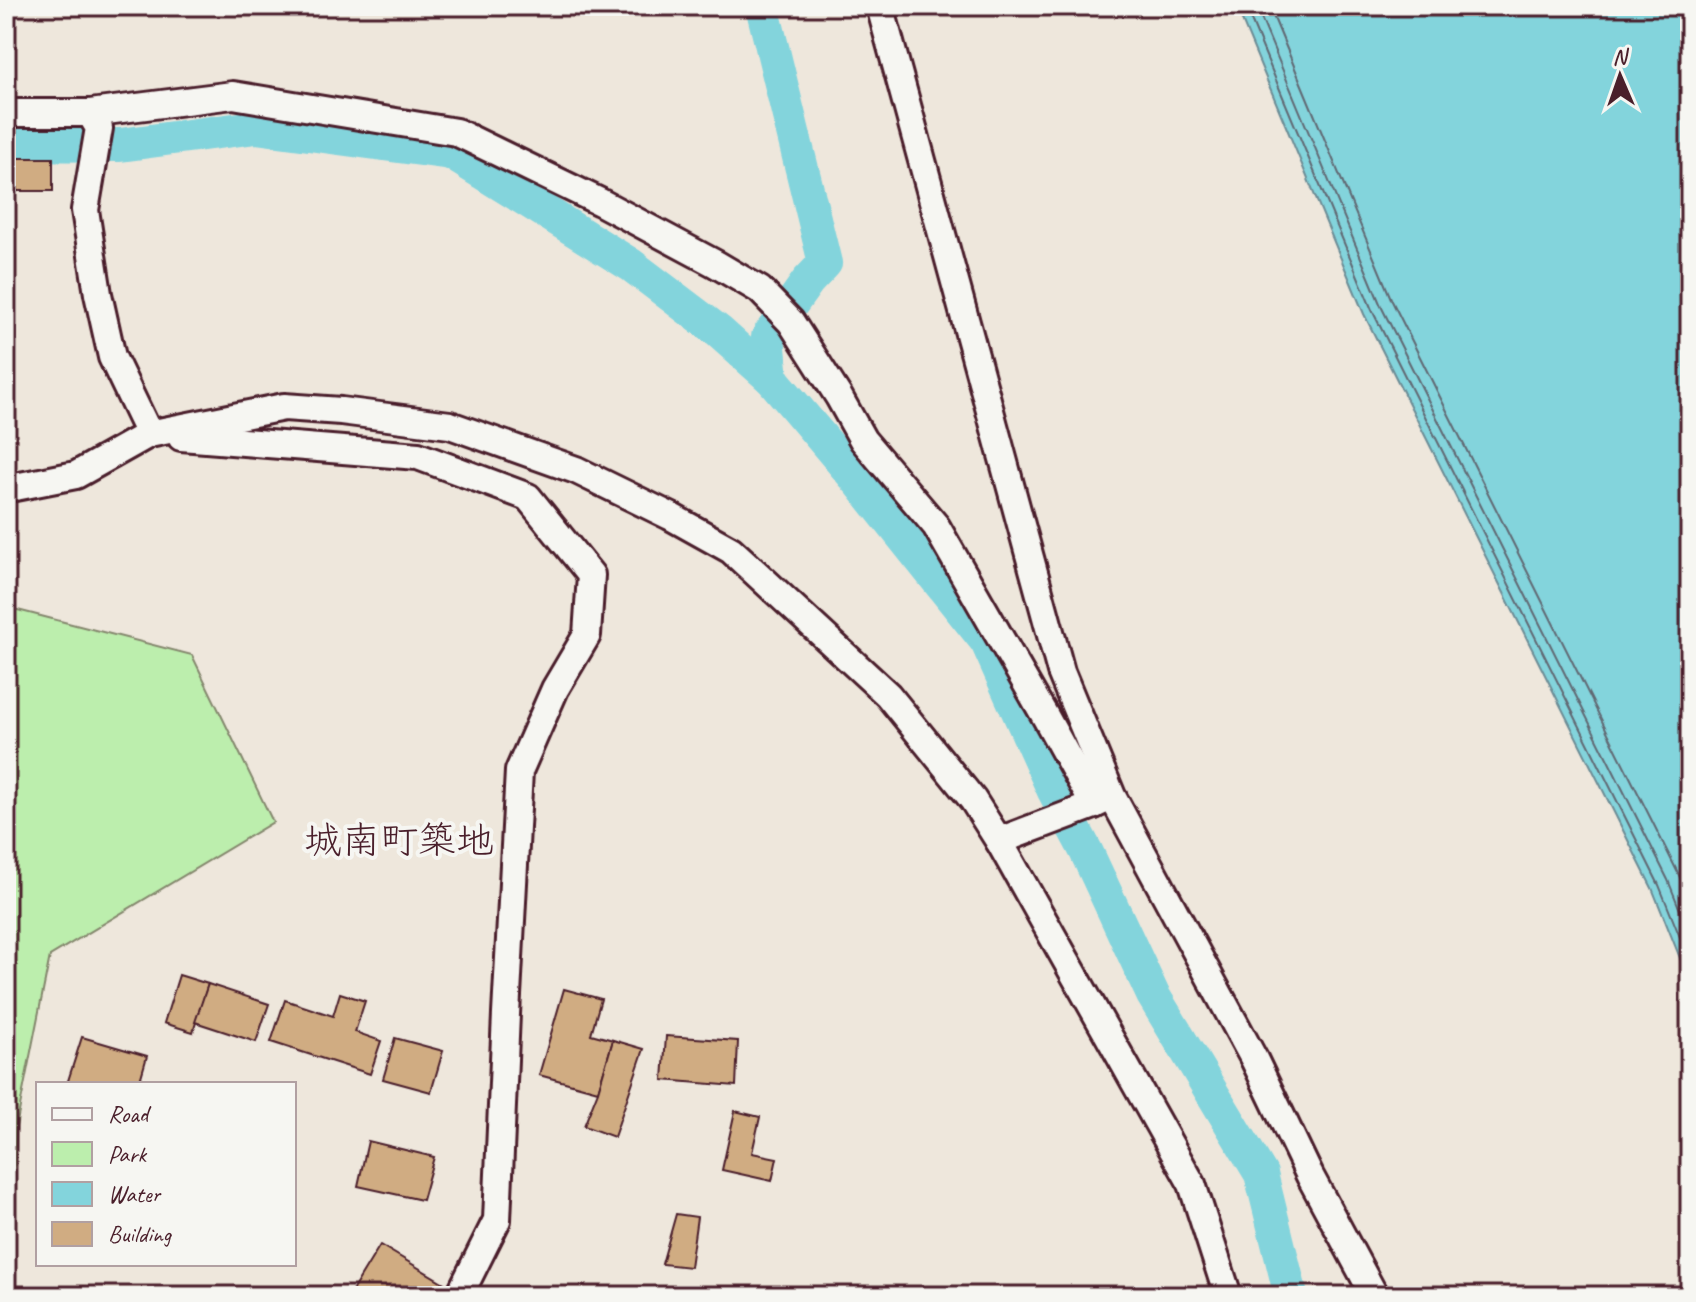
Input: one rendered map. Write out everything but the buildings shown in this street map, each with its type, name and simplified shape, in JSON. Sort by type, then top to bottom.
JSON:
[{"type":"street","points":[[880,6],[1061,672],[1103,801]]},
{"type":"street","points":[[6,113],[90,113],[233,95],[456,132],[600,202],[760,290],[791,322],[863,440],[936,526],[1103,801],[1254,1059],[1310,1176],[1373,1296]]},
{"type":"street","points":[[90,113],[99,128],[85,210],[98,294],[112,357],[149,434]]},
{"type":"street","points":[[6,483],[15,487],[76,475],[149,434],[284,407],[341,411],[450,425],[576,470],[731,550],[888,695],[973,800],[1192,1184],[1228,1296]]},
{"type":"street","points":[[149,434],[418,456],[528,497],[591,575],[587,635],[555,689],[519,771],[497,1220],[459,1296]]},
{"type":"street","points":[[999,841],[1103,801]]},
{"type":"green space","points":[[6,607],[192,655],[273,822],[50,956],[16,1127],[11,1296],[6,1296]]},
{"type":"water","points":[[1236,6],[1690,6],[1690,983],[1652,888],[1364,314]]},
{"type":"waterway","points":[[762,6],[825,263],[808,281],[768,337],[772,379]]},
{"type":"waterway","points":[[6,144],[120,145],[256,127],[451,153],[631,265],[718,331],[772,379],[987,642],[1054,791],[1086,851],[1153,995],[1261,1174],[1291,1296]]},
{"type":"district","name":"城南町築地","points":[[399,840]]}]
